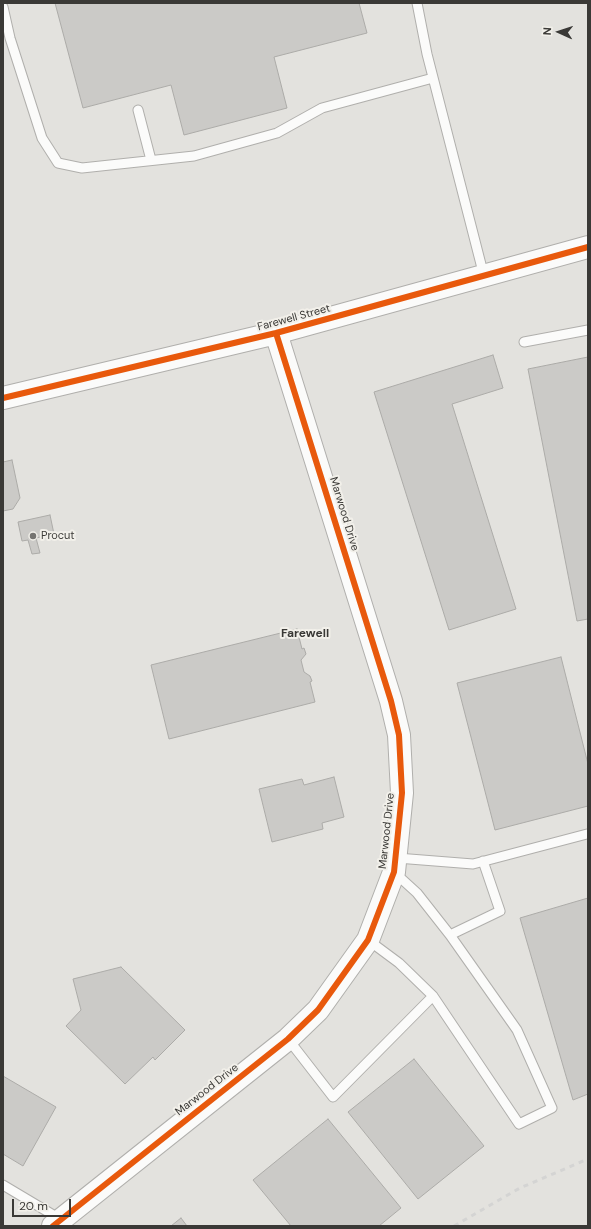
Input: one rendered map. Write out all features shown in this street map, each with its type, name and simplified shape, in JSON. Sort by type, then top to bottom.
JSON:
[{"type":"street","name":"Farewell Street","points":[[3,398],[276,333],[588,247]]},
{"type":"street","name":"Marwood Drive","points":[[57,1223],[288,1039],[318,1010],[368,940],[395,865],[402,793],[399,735],[391,701],[276,333]]},
{"type":"lane","points":[[417,3],[433,78],[484,276]]},
{"type":"lane","points":[[3,7],[10,38],[42,138],[58,162],[82,168],[194,156],[277,133],[322,108],[433,78]]},
{"type":"lane","points":[[138,110],[151,160]]},
{"type":"lane","points":[[524,342],[588,330]]},
{"type":"lane","points":[[395,865],[473,864],[587,834]]},
{"type":"lane","points":[[450,935],[500,911],[484,861]]},
{"type":"lane","points":[[368,940],[399,963],[433,996],[519,1124],[552,1108],[517,1030],[450,935],[395,865]]},
{"type":"lane","points":[[288,1039],[333,1097],[433,996]]},
{"type":"lane","points":[[3,1185],[57,1223]]},
{"type":"building","points":[[55,3],[359,3],[367,33],[274,57],[287,108],[184,135],[171,85],[83,108]]},
{"type":"building","points":[[493,355],[503,388],[452,404],[516,609],[449,630],[374,392]]},
{"type":"building","points":[[588,357],[588,619],[577,621],[528,369]]},
{"type":"building","points":[[12,460],[20,498],[13,509],[3,511],[3,462]]},
{"type":"building","name":"Procut","points":[[50,515],[54,534],[36,538],[40,553],[32,554],[28,540],[22,541],[18,522]]},
{"type":"building","points":[[297,629],[302,649],[304,648],[306,654],[301,660],[304,672],[310,676],[312,681],[310,682],[315,702],[169,739],[151,665]]},
{"type":"building","points":[[561,657],[588,764],[588,806],[495,830],[457,683]]},
{"type":"building","points":[[334,777],[344,817],[322,823],[323,829],[272,842],[259,789],[302,779],[304,785]]},
{"type":"building","points":[[588,898],[588,1094],[573,1100],[520,918]]},
{"type":"building","points":[[121,967],[185,1030],[155,1060],[153,1057],[125,1084],[66,1026],[81,1010],[73,979]]},
{"type":"building","points":[[414,1059],[484,1146],[418,1199],[348,1112]]},
{"type":"building","points":[[3,1076],[56,1107],[23,1166],[3,1154]]},
{"type":"building","points":[[328,1119],[401,1208],[379,1226],[291,1226],[253,1180]]},
{"type":"building","points":[[181,1218],[187,1226],[171,1226]]},
{"type":"railway","points":[[454,1226],[520,1188],[588,1159]]},
{"type":"cycle path","points":[[3,398],[276,333],[588,247]]},
{"type":"cycle path","points":[[53,1226],[288,1039],[318,1010],[368,940],[394,872],[402,793],[399,735],[391,701],[276,333]]},
{"type":"place","name":"Procut","points":[[33,536]]},
{"type":"district","name":"Farewell","points":[[305,634]]}]
